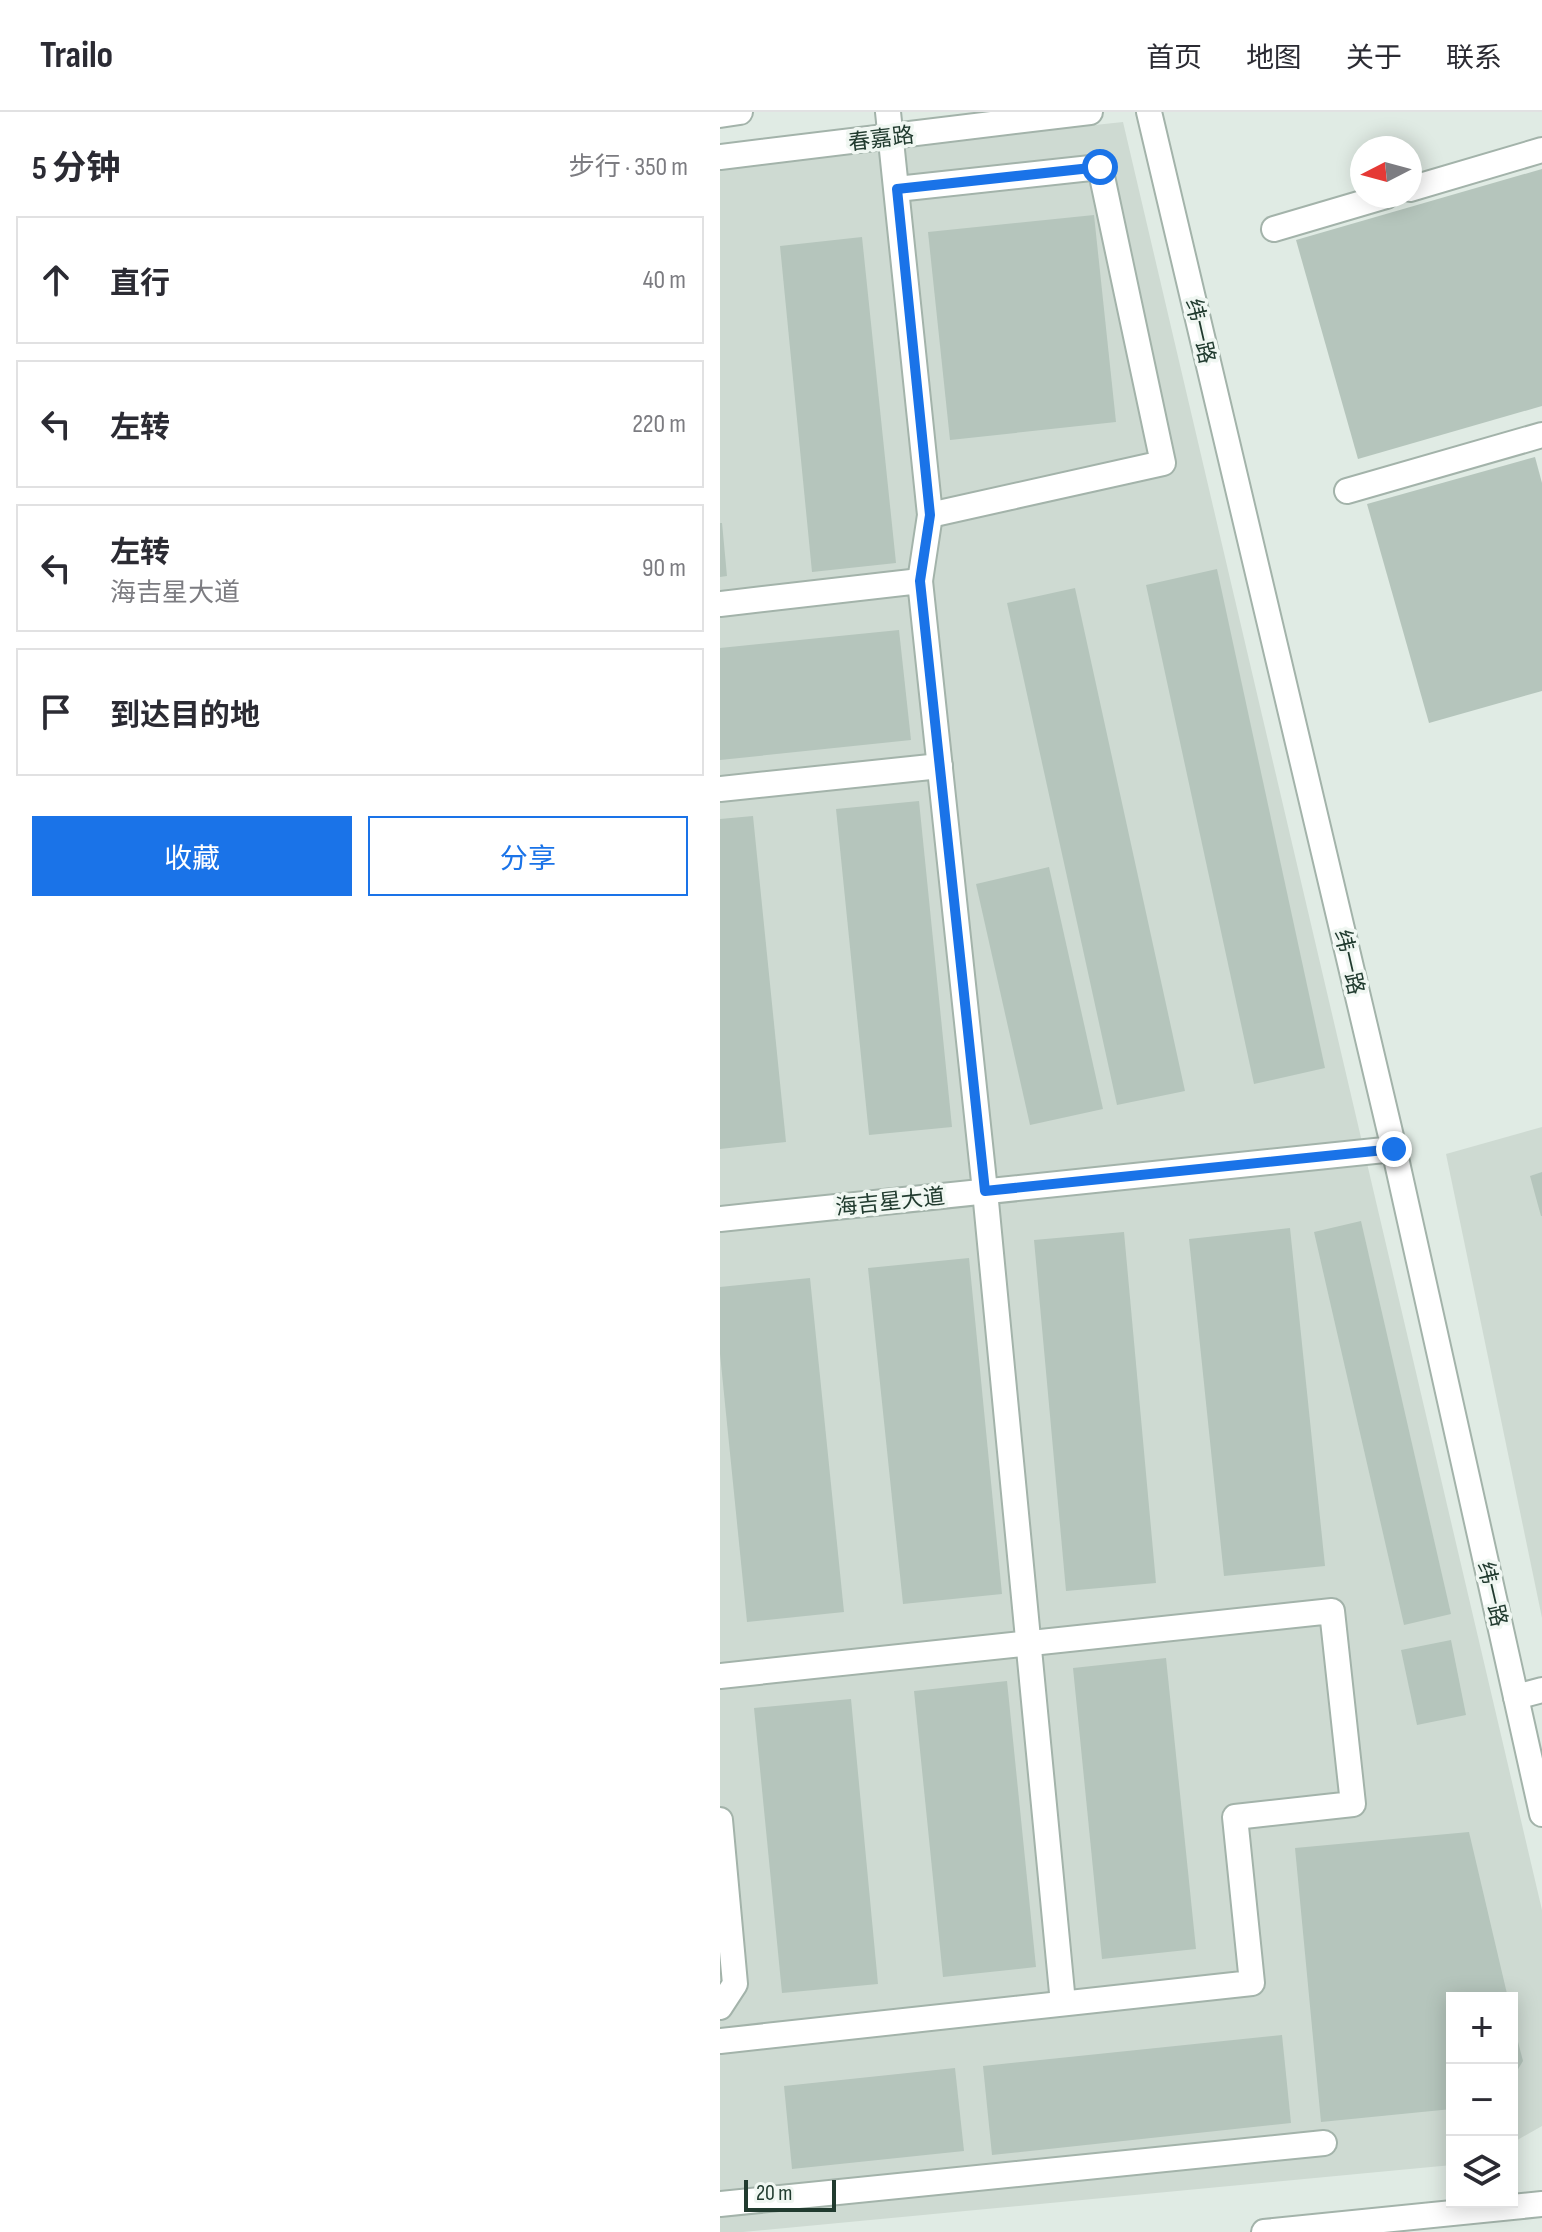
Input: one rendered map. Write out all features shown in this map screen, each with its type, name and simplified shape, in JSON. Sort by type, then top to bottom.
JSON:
[{"type":"street","points":[[720,115],[740,112]]},
{"type":"street","points":[[888,112],[930,515],[920,581],[985,1191],[1063,2003]]},
{"type":"street","name":"春嘉路","points":[[720,157],[1090,112]]},
{"type":"street","name":"纬一路","points":[[1149,112],[1394,1149],[1542,1814]]},
{"type":"street","points":[[1422,185],[1542,150]]},
{"type":"street","points":[[897,189],[1100,167],[1163,463],[930,515]]},
{"type":"street","points":[[1274,229],[1350,207]]},
{"type":"street","points":[[1347,491],[1542,435]]},
{"type":"street","points":[[720,604],[920,581]]},
{"type":"street","points":[[720,789],[940,766]]},
{"type":"street","name":"海吉星大道","points":[[720,1219],[1394,1149]]},
{"type":"street","points":[[720,1676],[1332,1611],[1353,1804],[1235,1817],[1252,1983],[720,2041]]},
{"type":"street","points":[[1516,1697],[1542,1690]]},
{"type":"street","points":[[720,1820],[735,1984],[720,2007]]},
{"type":"street","points":[[720,2204],[1324,2143]]},
{"type":"street","points":[[1264,2232],[1542,2204]]},
{"type":"shaded area","points":[[1123,122],[1542,1910],[1542,2126],[1518,2140],[1518,1992],[1446,1992],[1446,2166],[720,2232],[720,165]]},
{"type":"shaded area","points":[[1542,1127],[1542,1618],[1446,1154]]},
{"type":"building","points":[[1542,169],[1542,406],[1358,459],[1296,240],[1407,208],[1422,208],[1422,204]]},
{"type":"building","points":[[1094,215],[1116,422],[950,440],[928,232]]},
{"type":"building","points":[[862,237],[896,563],[812,572],[780,246]]},
{"type":"building","points":[[1535,457],[1542,483],[1542,691],[1429,723],[1367,504]]},
{"type":"building","points":[[720,523],[727,576],[720,577]]},
{"type":"building","points":[[1217,569],[1325,1068],[1254,1084],[1146,585]]},
{"type":"building","points":[[1075,588],[1185,1091],[1117,1105],[1007,603]]},
{"type":"building","points":[[899,630],[911,740],[720,760],[720,648]]},
{"type":"building","points":[[919,801],[952,1127],[869,1135],[836,809]]},
{"type":"building","points":[[753,816],[786,1142],[720,1149],[720,819]]},
{"type":"building","points":[[1049,867],[1103,1109],[1030,1125],[976,884]]},
{"type":"building","points":[[1542,1172],[1542,1216],[1541,1216],[1530,1176]]},
{"type":"building","points":[[1361,1221],[1451,1614],[1404,1625],[1314,1232]]},
{"type":"building","points":[[1290,1228],[1325,1566],[1224,1576],[1189,1239]]},
{"type":"building","points":[[1124,1232],[1156,1583],[1066,1591],[1034,1240]]},
{"type":"building","points":[[969,1258],[1002,1594],[903,1604],[868,1268]]},
{"type":"building","points":[[810,1278],[844,1612],[747,1622],[720,1354],[720,1287]]},
{"type":"building","points":[[1451,1640],[1466,1715],[1417,1725],[1401,1650]]},
{"type":"building","points":[[1166,1658],[1196,1949],[1102,1959],[1073,1668]]},
{"type":"building","points":[[1007,1681],[1036,1967],[943,1977],[914,1691]]},
{"type":"building","points":[[851,1699],[878,1984],[782,1993],[754,1708]]},
{"type":"building","points":[[1469,1832],[1507,1992],[1446,1992],[1446,2110],[1321,2122],[1295,1848]]},
{"type":"building","points":[[1282,2035],[1291,2123],[992,2155],[983,2066]]},
{"type":"building","points":[[1518,2042],[1523,2061],[1518,2069]]},
{"type":"building","points":[[955,2068],[964,2151],[792,2169],[784,2086]]},
{"type":"route","points":[[1100,167],[897,189],[930,515],[920,581],[985,1191],[1394,1149]]}]
